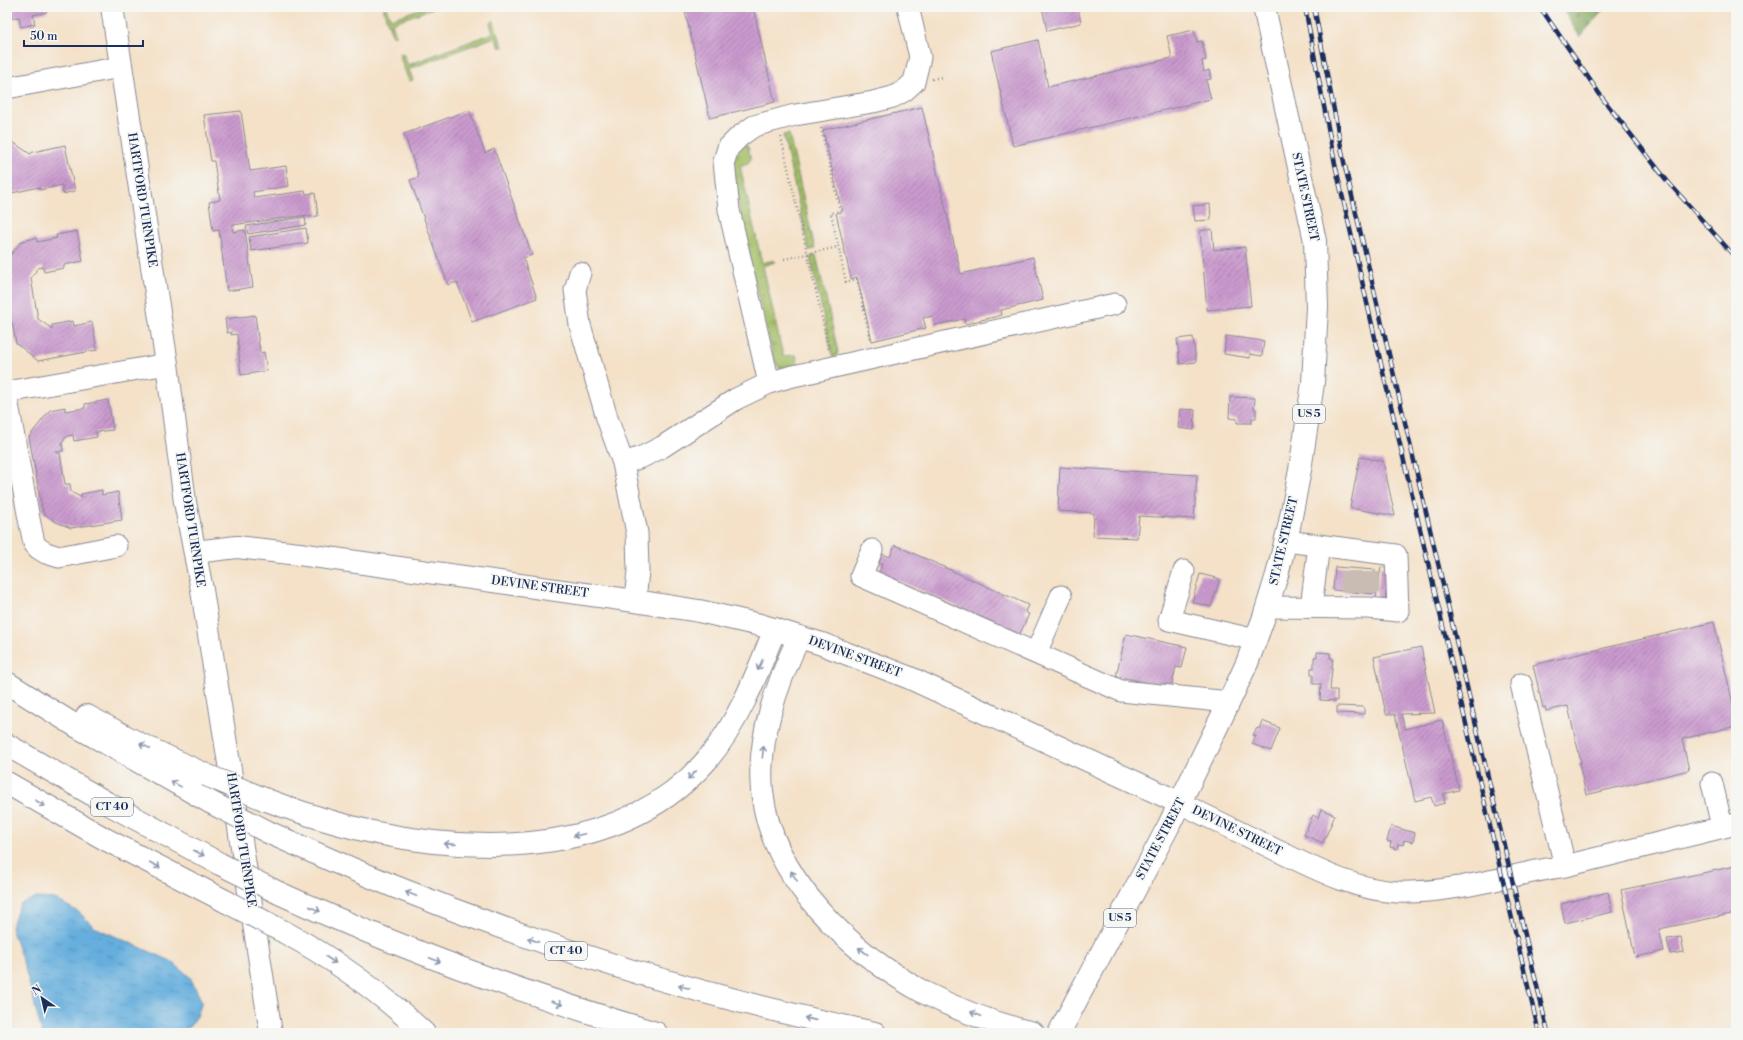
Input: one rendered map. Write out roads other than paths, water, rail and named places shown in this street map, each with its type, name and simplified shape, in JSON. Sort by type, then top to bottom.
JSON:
[{"type":"main road","name":"HARTFORD TURNPIKE","points":[[112,7],[167,364],[184,495],[230,764],[271,1033]]},
{"type":"main road","name":"STATE STREET","points":[[1059,1033],[1180,803],[1229,702],[1256,640],[1268,606],[1286,541],[1300,470],[1313,383],[1317,307],[1315,241],[1264,7]]},
{"type":"main road","name":"DEVINE STREET","points":[[194,552],[229,547],[244,547],[635,601],[699,611],[775,629],[873,662],[918,681],[1180,803]]},
{"type":"main road","points":[[15,688],[43,696],[66,705],[140,744],[206,775],[306,815],[354,828],[392,836],[440,843],[476,845],[530,842],[574,836],[610,826],[636,815],[661,800],[684,782],[706,760],[721,741],[734,720],[763,660],[775,629]]},
{"type":"main road","points":[[799,636],[785,667],[777,692],[766,731],[762,761],[762,790],[767,817],[785,861],[805,893],[828,921],[855,944],[896,975],[925,993],[941,1000],[988,1019],[1029,1032]]},
{"type":"main road","name":"CT 40","points":[[15,688],[83,730],[210,802],[270,833],[424,899],[474,919],[575,954],[727,998],[801,1017],[875,1033]]},
{"type":"main road","name":"CT 40","points":[[7,745],[106,803],[220,864],[279,893],[366,932],[476,976],[558,1004],[656,1033]]},
{"type":"main road","points":[[7,782],[105,839],[286,933],[315,950],[359,979],[424,1033]]},
{"type":"street","points":[[769,383],[729,210],[724,161],[728,148],[754,126],[795,115],[873,102],[893,97],[904,91],[914,82],[920,57],[908,7]]},
{"type":"street","points":[[7,88],[121,66]]},
{"type":"street","points":[[580,273],[575,290],[580,325],[607,418],[623,463],[637,533],[638,571],[635,601]]},
{"type":"street","points":[[623,463],[642,457],[662,447],[736,399],[769,383],[789,376],[1115,304]]},
{"type":"street","points":[[7,392],[167,364]]},
{"type":"street","points":[[7,399],[34,543],[38,548],[46,553],[59,557],[116,546]]},
{"type":"street","points":[[1268,606],[1319,608],[1360,600],[1398,611],[1396,555],[1349,555],[1286,541]]},
{"type":"street","points":[[872,550],[861,576],[1121,691],[1229,702]]},
{"type":"street","points":[[1319,608],[1349,555]]},
{"type":"street","points":[[1184,571],[1169,620],[1256,640]]},
{"type":"street","points":[[1036,653],[1061,596]]},
{"type":"street","points":[[1521,684],[1565,866]]},
{"type":"street","points":[[1712,783],[1729,826]]},
{"type":"street","name":"DEVINE STREET","points":[[1180,803],[1304,864],[1360,886],[1384,891],[1412,892],[1441,890],[1536,870],[1565,866],[1729,826]]},
{"type":"water","points":[[35,898],[55,899],[80,913],[94,927],[171,961],[190,977],[202,1002],[197,1016],[185,1033],[42,1033],[25,968],[11,928],[20,904]]},
{"type":"tunnel","points":[[1351,568],[1351,592]]},
{"type":"tunnel","points":[[1369,570],[1369,593]]},
{"type":"railway","points":[[1305,7],[1335,164],[1539,1033]]},
{"type":"railway","points":[[1314,7],[1344,162],[1548,1033]]},
{"type":"railway","points":[[1540,7],[1603,99],[1668,182],[1736,258]]}]
